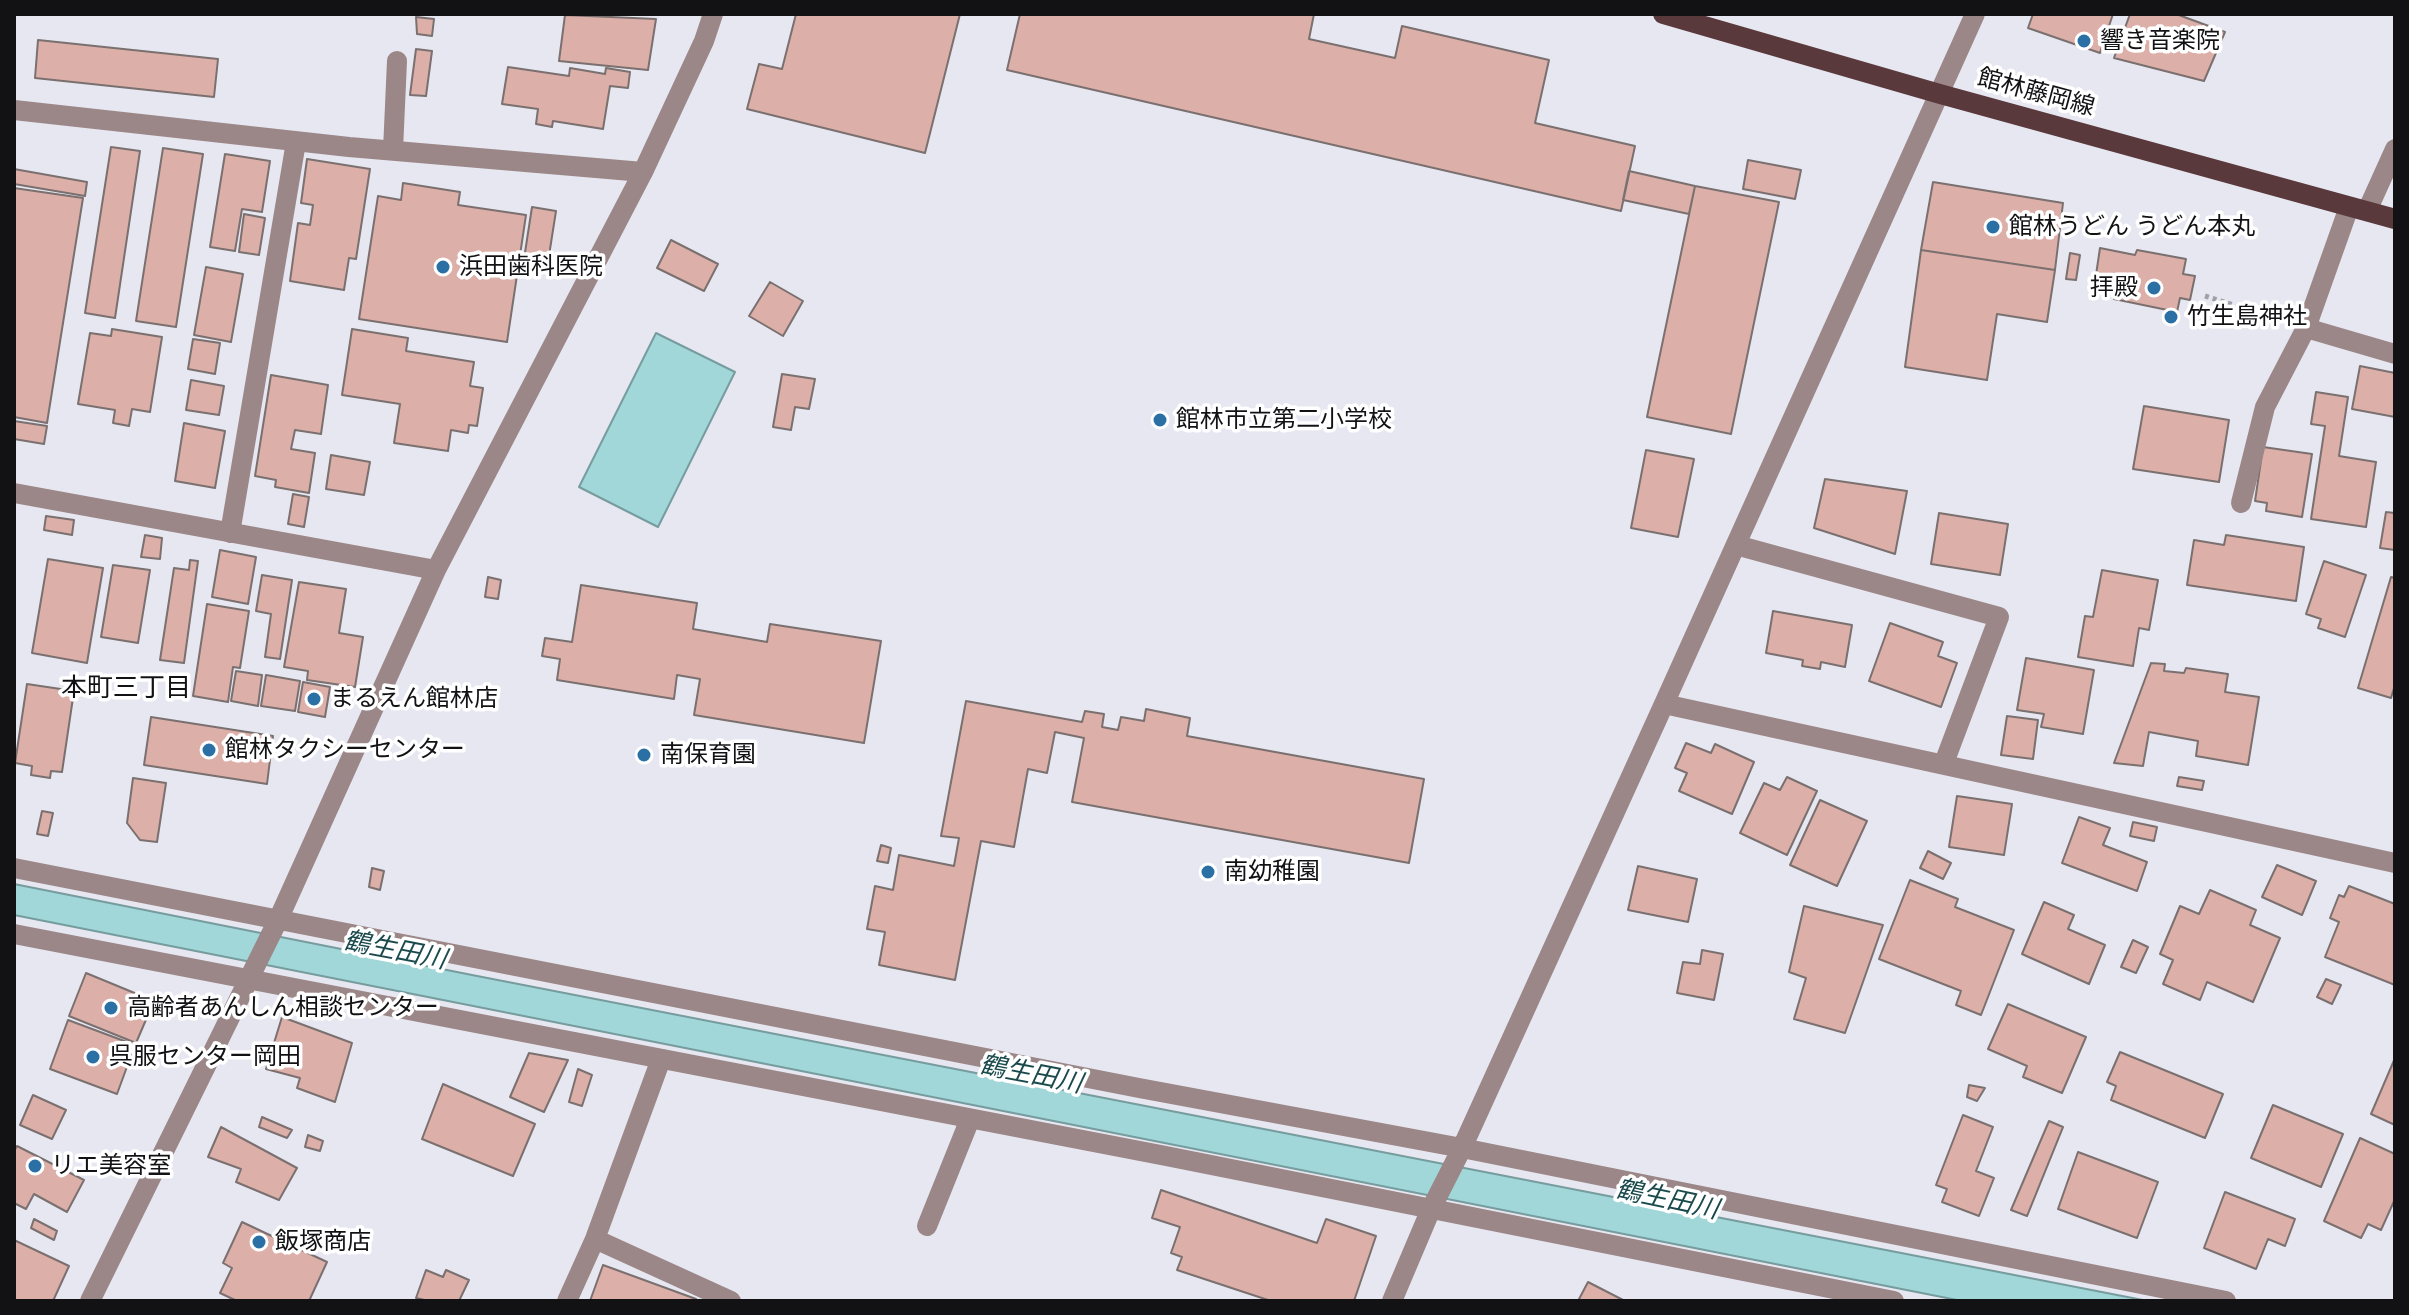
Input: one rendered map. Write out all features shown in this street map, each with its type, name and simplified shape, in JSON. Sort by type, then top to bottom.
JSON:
[{"type":"main road","name":"館林藤岡線","points":[[1663,14],[2395,219]]},
{"type":"street","points":[[90,1301],[275,925],[436,570],[643,172],[704,41],[713,14]]},
{"type":"street","points":[[1392,1301],[1975,14]]},
{"type":"street","points":[[393,150],[397,61]]},
{"type":"street","points":[[14,110],[296,142],[643,172]]},
{"type":"street","points":[[230,533],[296,142]]},
{"type":"street","points":[[2241,503],[2265,407],[2306,328],[2358,209],[2395,149]]},
{"type":"street","points":[[2306,328],[2395,354]]},
{"type":"street","points":[[14,493],[436,570]]},
{"type":"street","points":[[1736,545],[1999,617],[1944,763]]},
{"type":"street","points":[[1664,704],[2395,863]]},
{"type":"street","points":[[14,868],[275,925],[1123,1085],[1459,1154],[2226,1301]]},
{"type":"street","points":[[14,934],[250,976],[970,1119],[1433,1205],[1849,1297],[1894,1301]]},
{"type":"street","points":[[567,1301],[595,1239],[661,1059]]},
{"type":"street","points":[[927,1226],[970,1119]]},
{"type":"street","points":[[595,1239],[731,1301]]},
{"type":"path","points":[[2205,296],[2306,328]]},
{"type":"water","points":[[656,333],[735,372],[658,527],[579,487]]},
{"type":"water","points":[[14,884],[2148,1301],[1962,1301],[14,915]]},
{"type":"building","points":[[796,14],[960,14],[925,153],[747,109],[759,64],[782,69]]},
{"type":"building","points":[[1020,14],[1314,14],[1309,39],[1395,58],[1402,26],[1549,60],[1535,123],[1635,146],[1621,211],[1007,70]]},
{"type":"building","name":"響き音楽院","points":[[2033,14],[2113,14],[2100,53],[2028,28]]},
{"type":"building","points":[[2130,14],[2176,14],[2225,32],[2204,81],[2114,58]]},
{"type":"building","points":[[565,15],[656,19],[648,70],[559,61]]},
{"type":"building","points":[[416,17],[434,19],[432,36],[417,34]]},
{"type":"building","points":[[38,40],[218,59],[214,97],[35,78]]},
{"type":"building","points":[[416,49],[432,51],[426,96],[410,95]]},
{"type":"building","points":[[508,67],[569,76],[570,68],[605,74],[606,68],[630,72],[628,88],[610,86],[603,129],[553,121],[552,127],[536,124],[538,109],[502,104]]},
{"type":"building","points":[[111,147],[140,151],[115,318],[85,313]]},
{"type":"building","points":[[163,148],[203,154],[176,327],[136,321]]},
{"type":"building","points":[[225,154],[270,161],[262,212],[242,209],[235,251],[210,247]]},
{"type":"building","points":[[307,159],[370,169],[356,259],[349,258],[344,290],[290,281],[298,223],[310,225],[313,205],[301,203]]},
{"type":"building","points":[[1748,160],[1801,170],[1795,199],[1743,189]]},
{"type":"building","points":[[14,169],[87,182],[85,196],[14,184]]},
{"type":"building","points":[[1629,171],[1695,186],[1689,214],[1623,200]]},
{"type":"building","name":"館林うどん うどん本丸","points":[[1933,182],[2063,203],[2055,270],[1921,250]]},
{"type":"building","name":"浜田歯科医院","points":[[403,183],[460,192],[458,205],[526,215],[507,342],[359,319],[378,196],[401,200]]},
{"type":"building","points":[[1695,186],[1779,202],[1731,434],[1647,417]]},
{"type":"building","points":[[14,188],[83,198],[47,423],[14,417]]},
{"type":"building","points":[[532,207],[556,211],[548,262],[524,259]]},
{"type":"building","points":[[244,214],[265,218],[259,255],[239,252]]},
{"type":"building","points":[[671,240],[718,264],[704,291],[657,268]]},
{"type":"building","name":"拝殿","points":[[2100,248],[2135,255],[2137,250],[2186,259],[2183,274],[2195,276],[2190,300],[2180,298],[2177,312],[2114,299],[2118,279],[2096,275]]},
{"type":"building","points":[[1921,250],[2055,270],[2047,322],[1997,314],[1987,380],[1905,367]]},
{"type":"building","points":[[2070,253],[2080,255],[2076,280],[2066,279]]},
{"type":"building","points":[[206,267],[243,274],[231,342],[194,335]]},
{"type":"building","points":[[770,282],[803,301],[783,336],[749,316]]},
{"type":"building","points":[[112,329],[162,337],[150,412],[132,409],[129,426],[113,423],[115,410],[78,404],[90,333],[111,336]]},
{"type":"building","points":[[352,329],[408,338],[406,351],[474,362],[470,386],[483,388],[477,426],[469,425],[468,433],[451,430],[448,451],[394,443],[400,404],[342,395]]},
{"type":"building","points":[[193,339],[220,343],[215,374],[188,369]]},
{"type":"building","points":[[2360,366],[2395,373],[2395,417],[2352,409]]},
{"type":"building","points":[[782,374],[815,379],[809,409],[795,407],[791,430],[773,427]]},
{"type":"building","points":[[271,375],[328,385],[321,434],[295,430],[291,449],[315,453],[309,493],[275,487],[276,480],[255,476]]},
{"type":"building","points":[[191,380],[224,386],[219,415],[186,410]]},
{"type":"building","points":[[2316,392],[2348,397],[2339,456],[2376,462],[2366,527],[2311,519],[2325,426],[2311,424]]},
{"type":"building","points":[[2144,406],[2229,420],[2219,482],[2133,469]]},
{"type":"building","points":[[14,421],[47,426],[44,444],[14,439]]},
{"type":"building","points":[[184,423],[225,431],[215,488],[175,481]]},
{"type":"building","points":[[2263,447],[2312,454],[2302,517],[2266,511],[2267,503],[2255,501]]},
{"type":"building","points":[[1646,450],[1694,459],[1678,537],[1631,528]]},
{"type":"building","points":[[331,455],[370,462],[364,495],[326,489]]},
{"type":"building","points":[[1825,479],[1907,491],[1895,554],[1814,528]]},
{"type":"building","points":[[293,494],[309,497],[304,527],[288,524]]},
{"type":"building","points":[[2386,512],[2395,513],[2395,550],[2380,548]]},
{"type":"building","points":[[1939,513],[2008,524],[2000,575],[1931,564]]},
{"type":"building","points":[[46,516],[74,520],[72,535],[44,530]]},
{"type":"building","points":[[145,535],[162,538],[160,559],[141,557]]},
{"type":"building","points":[[2226,535],[2304,547],[2296,601],[2187,585],[2194,540],[2224,545]]},
{"type":"building","points":[[220,550],[256,557],[248,604],[212,597]]},
{"type":"building","points":[[48,559],[103,568],[87,663],[32,653]]},
{"type":"building","points":[[190,560],[198,561],[184,663],[160,660],[174,568],[189,570]]},
{"type":"building","points":[[2324,561],[2366,575],[2345,637],[2318,628],[2321,619],[2306,614]]},
{"type":"building","points":[[113,565],[150,570],[138,643],[101,637]]},
{"type":"building","points":[[2102,570],[2158,580],[2149,630],[2139,628],[2133,666],[2078,657],[2085,616],[2093,617]]},
{"type":"building","points":[[262,575],[292,580],[280,659],[265,657],[271,614],[256,611]]},
{"type":"building","points":[[488,577],[501,580],[498,599],[485,597]]},
{"type":"building","points":[[2391,577],[2395,578],[2395,685],[2391,698],[2358,688]]},
{"type":"building","points":[[299,582],[346,589],[339,633],[363,637],[355,687],[307,680],[308,671],[284,667]]},
{"type":"building","points":[[581,585],[697,603],[693,629],[767,642],[770,624],[881,641],[864,743],[694,715],[700,679],[677,675],[674,699],[557,680],[560,659],[542,656],[545,638],[572,642]]},
{"type":"building","points":[[207,604],[249,611],[240,668],[233,667],[228,702],[193,696]]},
{"type":"building","points":[[1773,611],[1852,625],[1845,667],[1821,662],[1820,669],[1802,666],[1803,660],[1766,653]]},
{"type":"building","points":[[1890,623],[1943,642],[1938,656],[1957,663],[1941,707],[1869,681]]},
{"type":"building","points":[[2026,658],[2094,670],[2083,734],[2041,727],[2044,714],[2017,710]]},
{"type":"building","points":[[2151,663],[2165,664],[2164,671],[2184,673],[2186,668],[2228,674],[2225,692],[2259,697],[2248,765],[2196,756],[2198,741],[2149,732],[2143,766],[2114,763]]},
{"type":"building","points":[[236,671],[262,675],[258,706],[231,701]]},
{"type":"building","points":[[266,675],[300,681],[295,711],[261,706]]},
{"type":"building","name":"まるえん館林店","points":[[303,682],[330,687],[325,717],[298,712]]},
{"type":"building","points":[[27,684],[74,691],[62,772],[51,771],[50,778],[31,775],[32,766],[15,763]]},
{"type":"building","points":[[966,701],[1082,722],[1085,711],[1104,714],[1102,727],[1118,730],[1121,717],[1144,721],[1146,709],[1190,718],[1187,736],[1424,779],[1409,863],[1072,802],[1084,738],[1055,732],[1047,773],[1028,769],[1014,847],[981,841],[955,980],[879,965],[885,932],[867,929],[875,886],[893,890],[899,855],[954,866],[959,838],[941,836]]},
{"type":"building","points":[[2007,716],[2038,720],[2033,759],[2001,755]]},
{"type":"building","name":"館林タクシーセンター","points":[[151,717],[273,736],[267,784],[144,765]]},
{"type":"building","points":[[1686,743],[1711,753],[1715,744],[1754,762],[1732,814],[1679,791],[1687,773],[1675,768]]},
{"type":"building","points":[[1787,777],[1817,791],[1787,855],[1740,833],[1764,783],[1780,790]]},
{"type":"building","points":[[2179,777],[2204,781],[2202,790],[2177,786]]},
{"type":"building","points":[[133,778],[166,783],[157,842],[140,840],[127,823]]},
{"type":"building","points":[[1957,796],[2012,804],[2004,855],[1949,847]]},
{"type":"building","points":[[1820,800],[1867,821],[1837,886],[1790,865]]},
{"type":"building","points":[[42,811],[53,813],[48,836],[37,834]]},
{"type":"building","points":[[2079,817],[2110,828],[2103,845],[2147,862],[2137,891],[2062,863]]},
{"type":"building","points":[[2133,822],[2157,827],[2154,841],[2130,836]]},
{"type":"building","points":[[881,845],[891,848],[888,863],[877,861]]},
{"type":"building","points":[[1928,851],[1951,863],[1943,879],[1920,868]]},
{"type":"building","points":[[2277,865],[2316,881],[2302,915],[2262,897]]},
{"type":"building","points":[[1638,866],[1697,879],[1688,922],[1628,910]]},
{"type":"building","points":[[372,868],[384,871],[380,890],[369,887]]},
{"type":"building","points":[[1910,880],[1958,899],[1955,907],[2014,930],[1981,1015],[1956,1005],[1961,991],[1879,959]]},
{"type":"building","points":[[2349,886],[2395,904],[2395,985],[2325,957],[2339,922],[2330,918],[2339,895],[2344,897]]},
{"type":"building","points":[[2210,890],[2256,910],[2250,925],[2280,938],[2253,1002],[2207,982],[2200,1000],[2163,984],[2173,960],[2160,954],[2180,906],[2199,914]]},
{"type":"building","points":[[2044,902],[2074,915],[2068,929],[2105,945],[2089,984],[2022,954]]},
{"type":"building","points":[[1804,906],[1883,925],[1845,1033],[1794,1019],[1806,978],[1789,972]]},
{"type":"building","points":[[2133,940],[2148,947],[2136,973],[2121,967]]},
{"type":"building","points":[[1702,950],[1723,954],[1714,1000],[1677,993],[1683,962],[1700,964]]},
{"type":"building","name":"高齢者あんしん相談センター","points":[[86,973],[154,1001],[136,1043],[69,1016]]},
{"type":"building","points":[[2326,979],[2341,985],[2332,1004],[2317,997]]},
{"type":"building","points":[[2008,1004],[2086,1037],[2062,1093],[2023,1077],[2027,1066],[1988,1049]]},
{"type":"building","points":[[282,1017],[352,1043],[335,1102],[297,1088],[300,1078],[266,1069]]},
{"type":"building","name":"呉服センター岡田","points":[[68,1020],[135,1045],[117,1094],[50,1069]]},
{"type":"building","points":[[2120,1052],[2223,1094],[2205,1138],[2111,1100],[2116,1086],[2107,1082]]},
{"type":"building","points":[[529,1053],[568,1060],[544,1112],[510,1097]]},
{"type":"building","points":[[2395,1058],[2395,1125],[2371,1114]]},
{"type":"building","points":[[578,1069],[592,1075],[582,1106],[569,1102]]},
{"type":"building","points":[[443,1084],[535,1124],[513,1176],[422,1139]]},
{"type":"building","points":[[1969,1085],[1985,1088],[1977,1101],[1967,1097]]},
{"type":"building","points":[[33,1095],[66,1110],[52,1139],[20,1125]]},
{"type":"building","points":[[2273,1105],[2343,1134],[2321,1187],[2251,1158]]},
{"type":"building","points":[[1963,1115],[1993,1127],[1976,1171],[1994,1178],[1979,1216],[1942,1202],[1947,1189],[1936,1185]]},
{"type":"building","points":[[262,1117],[292,1130],[287,1138],[259,1127]]},
{"type":"building","points":[[2049,1121],[2063,1127],[2027,1216],[2011,1210]]},
{"type":"building","points":[[221,1127],[297,1168],[279,1200],[236,1182],[241,1169],[208,1157]]},
{"type":"building","points":[[308,1135],[323,1141],[320,1151],[305,1147]]},
{"type":"building","points":[[2360,1138],[2395,1154],[2395,1199],[2381,1230],[2368,1224],[2361,1238],[2324,1221]]},
{"type":"building","name":"リエ美容室","points":[[17,1146],[84,1180],[67,1212],[34,1194],[26,1209],[14,1203],[14,1151]]},
{"type":"building","points":[[2078,1152],[2158,1182],[2137,1238],[2058,1209]]},
{"type":"building","points":[[1161,1190],[1317,1243],[1326,1219],[1376,1236],[1354,1301],[1271,1301],[1177,1270],[1182,1257],[1171,1253],[1180,1227],[1152,1218]]},
{"type":"building","points":[[2225,1192],[2295,1219],[2285,1246],[2268,1239],[2256,1269],[2204,1248]]},
{"type":"building","points":[[34,1219],[57,1231],[54,1240],[31,1228]]},
{"type":"building","name":"飯塚商店","points":[[242,1222],[327,1262],[309,1301],[237,1301],[220,1293],[232,1268],[223,1263]]},
{"type":"building","points":[[14,1240],[69,1266],[53,1301],[14,1301]]},
{"type":"building","points":[[603,1265],[696,1299],[590,1301]]},
{"type":"building","points":[[426,1270],[443,1277],[446,1270],[469,1280],[459,1301],[416,1298]]},
{"type":"building","points":[[1588,1282],[1625,1301],[1578,1301]]},
{"type":"place","name":"響き音楽院","points":[[2084,41]]},
{"type":"place","name":"館林うどん うどん本丸","points":[[1993,227]]},
{"type":"place","name":"浜田歯科医院","points":[[443,267]]},
{"type":"place","name":"拝殿","points":[[2154,288]]},
{"type":"place","name":"竹生島神社","points":[[2171,317]]},
{"type":"place","name":"館林市立第二小学校","points":[[1160,420]]},
{"type":"place","name":"まるえん館林店","points":[[314,699]]},
{"type":"place","name":"館林タクシーセンター","points":[[209,750]]},
{"type":"place","name":"南保育園","points":[[644,755]]},
{"type":"place","name":"南幼稚園","points":[[1208,872]]},
{"type":"place","name":"高齢者あんしん相談センター","points":[[111,1008]]},
{"type":"place","name":"呉服センター岡田","points":[[93,1057]]},
{"type":"place","name":"リエ美容室","points":[[35,1166]]},
{"type":"place","name":"飯塚商店","points":[[259,1242]]},
{"type":"district","name":"本町三丁目","points":[[126,689]]},
{"type":"water label","name":"鶴生田川","points":[[395,951]]},
{"type":"water label","name":"鶴生田川","points":[[1031,1075]]},
{"type":"water label","name":"鶴生田川","points":[[1667,1200]]}]
